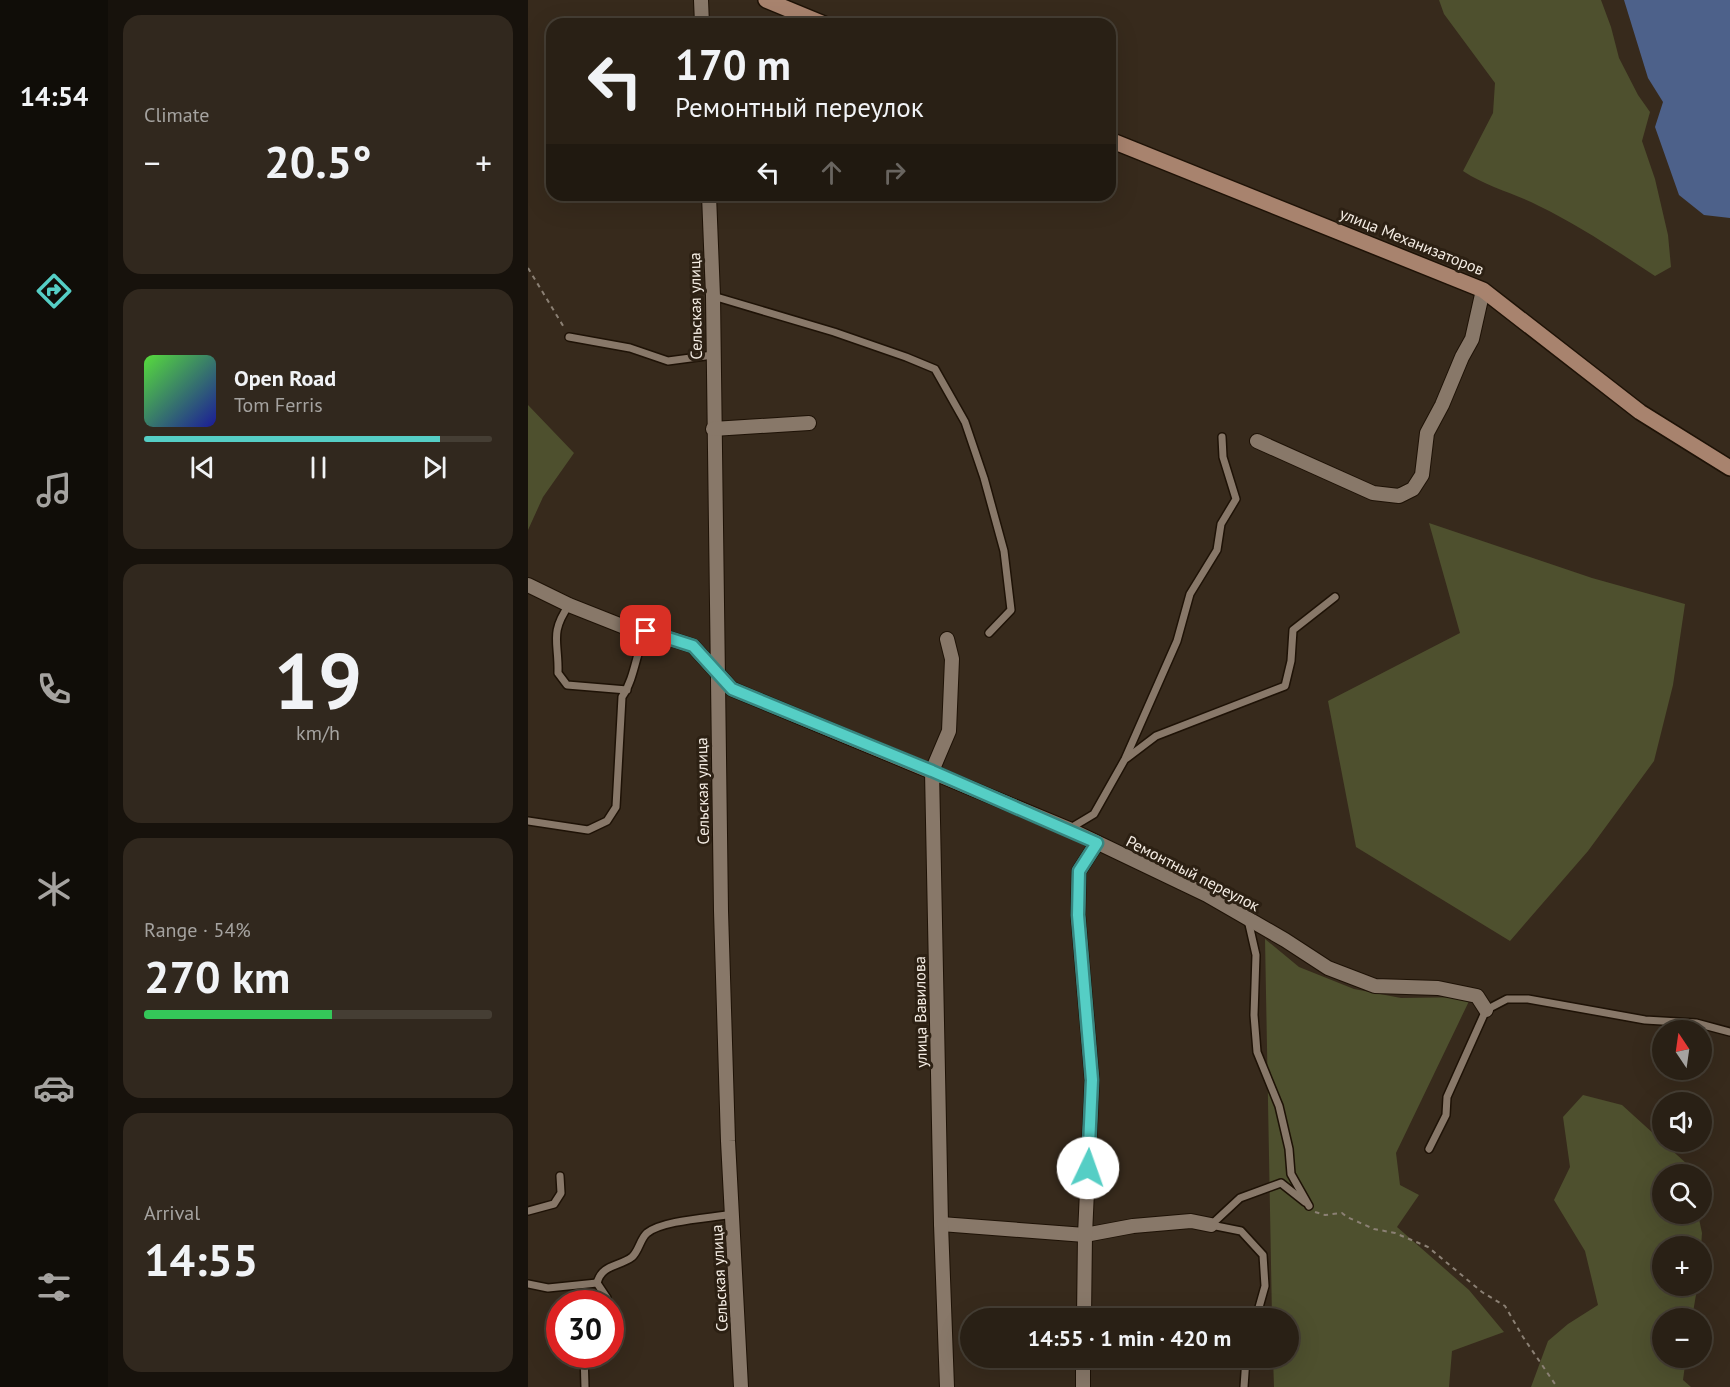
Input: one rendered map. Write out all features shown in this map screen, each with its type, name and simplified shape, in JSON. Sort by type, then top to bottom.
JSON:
[{"type":"street","points":[[701,0],[702,18]]},
{"type":"street","points":[[766,0],[810,18]]},
{"type":"street","name":"улица Механизаторов","points":[[1116,142],[1484,290],[1640,412],[1730,468]]},
{"type":"street","name":"Сельская улица","points":[[709,201],[713,296],[721,911],[741,1387]]},
{"type":"street","points":[[1257,441],[1373,493],[1399,496],[1413,489],[1422,475],[1427,433],[1472,339],[1484,290]]},
{"type":"street","points":[[713,429],[809,423]]},
{"type":"street","name":"Ремонтный переулок","points":[[528,585],[569,605],[622,626],[693,646],[732,689],[1069,829],[1207,895],[1285,940],[1328,969],[1375,986],[1438,988],[1477,996],[1486,1010]]},
{"type":"street","name":"улица Вавилова","points":[[947,639],[951,659],[950,731],[932,771],[941,1224],[947,1387]]},
{"type":"street","points":[[1084,1308],[1084,1235],[1092,1080],[1078,915],[1079,871],[1097,843]]},
{"type":"street","points":[[941,1224],[1084,1235],[1133,1226],[1191,1221],[1211,1225]]},
{"type":"street","points":[[1083,1368],[1083,1387]]},
{"type":"lane","points":[[713,296],[834,332],[935,369],[965,422],[984,478],[1004,550],[1011,610],[988,633]]},
{"type":"lane","points":[[569,337],[630,348],[668,360],[713,355]]},
{"type":"lane","points":[[1069,829],[1094,814],[1125,759],[1177,641],[1190,594],[1216,550],[1221,524],[1236,499],[1223,457],[1222,437]]},
{"type":"lane","points":[[1125,759],[1156,736],[1285,686],[1291,661],[1293,630],[1335,597]]},
{"type":"lane","points":[[569,605],[559,620],[555,643],[558,673],[567,685],[627,690]]},
{"type":"lane","points":[[528,822],[588,830],[607,821],[616,807],[620,707],[646,631]]},
{"type":"lane","points":[[1247,918],[1256,956],[1254,1015],[1257,1052],[1279,1106],[1289,1149],[1291,1174],[1310,1206]]},
{"type":"lane","points":[[1429,1149],[1446,1115],[1447,1097],[1486,1010],[1507,999],[1528,999],[1645,1020],[1696,1023],[1730,1032]]},
{"type":"lane","points":[[528,1211],[554,1204],[561,1193],[560,1176]]},
{"type":"lane","points":[[1211,1225],[1240,1198],[1281,1183],[1310,1206]]},
{"type":"lane","points":[[602,1290],[597,1283],[598,1276],[607,1267],[634,1256],[644,1236],[658,1226],[733,1214]]},
{"type":"lane","points":[[1211,1225],[1240,1231],[1263,1255],[1265,1286],[1259,1308]]},
{"type":"lane","points":[[528,1284],[548,1288],[597,1283]]},
{"type":"lane","points":[[584,1368],[585,1387]]},
{"type":"lane","points":[[1244,1387],[1245,1368]]},
{"type":"path","points":[[528,268],[569,337]]},
{"type":"path","points":[[1310,1206],[1316,1212],[1325,1215],[1342,1213],[1374,1229],[1395,1233],[1428,1247],[1482,1292],[1505,1306],[1557,1387]]},
{"type":"green space","points":[[1439,0],[1601,0],[1619,58],[1638,95],[1650,112],[1642,141],[1655,179],[1668,235],[1671,267],[1655,276],[1569,222],[1530,201],[1463,171],[1493,113],[1495,83],[1444,14]]},
{"type":"green space","points":[[528,405],[574,453],[543,497],[528,530]]},
{"type":"green space","points":[[1429,523],[1592,578],[1685,604],[1673,685],[1654,761],[1588,851],[1510,941],[1356,847],[1328,701],[1460,633]]},
{"type":"green space","points":[[1265,939],[1299,967],[1354,989],[1401,998],[1471,997],[1396,1153],[1400,1185],[1419,1195],[1397,1227],[1469,1290],[1504,1332],[1452,1351],[1449,1387],[1274,1387],[1273,1368],[1299,1368],[1299,1308],[1272,1308]]},
{"type":"green space","points":[[1583,1095],[1622,1105],[1652,1132],[1652,1152],[1674,1152],[1687,1164],[1652,1164],[1652,1224],[1700,1224],[1702,1233],[1702,1236],[1652,1236],[1652,1296],[1696,1296],[1694,1308],[1652,1308],[1652,1368],[1685,1368],[1683,1380],[1691,1387],[1531,1387],[1548,1341],[1568,1324],[1598,1305],[1585,1251],[1554,1200],[1570,1167],[1563,1117]]},
{"type":"water","points":[[1624,0],[1730,0],[1730,218],[1704,215],[1679,195],[1655,127],[1663,102],[1648,78]]},
{"type":"route","points":[[646,631],[693,646],[732,689],[932,771],[1097,843],[1079,871],[1078,915],[1092,1080],[1088,1168]]}]
